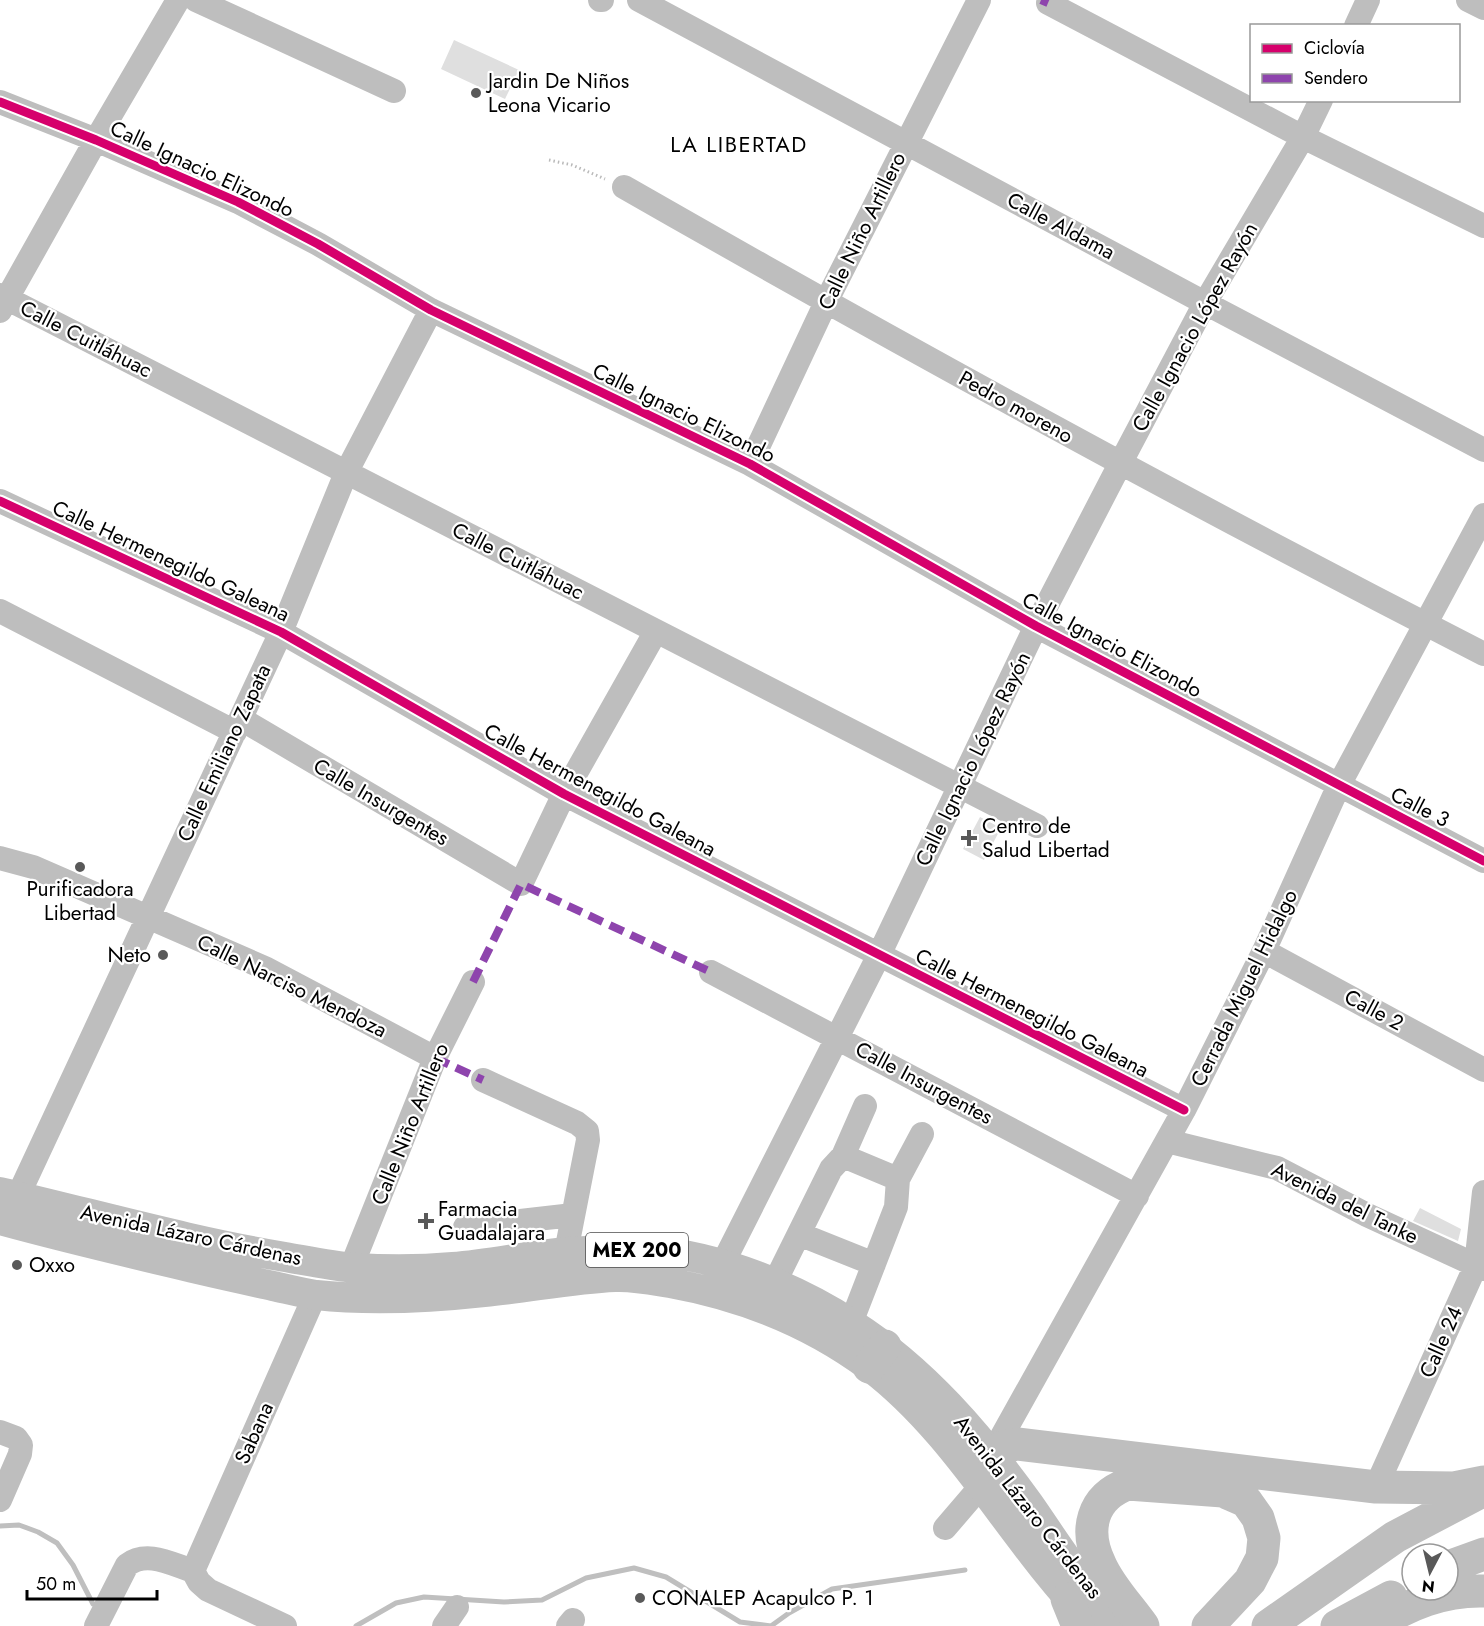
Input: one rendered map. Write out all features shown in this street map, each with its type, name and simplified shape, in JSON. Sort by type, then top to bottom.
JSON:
[{"type":"highway","points":[[992,1454],[1003,1447],[1017,1444],[1376,1487],[1454,1488],[1484,1482]]},
{"type":"highway","points":[[1143,1626],[1100,1564],[1092,1540],[1092,1519],[1101,1501],[1117,1487],[1128,1484],[1223,1491],[1246,1502],[1258,1518],[1264,1538],[1262,1558],[1250,1581],[1208,1626]]},
{"type":"highway","points":[[1268,1626],[1395,1537],[1484,1490]]},
{"type":"highway","points":[[1460,1563],[1484,1554]]},
{"type":"highway","points":[[1337,1626],[1400,1592]]},
{"type":"highway","points":[[1376,1625],[1417,1603],[1450,1592],[1484,1592]]},
{"type":"main road","name":"Avenida Lázaro Cárdenas","points":[[5,1213],[351,1268],[405,1270],[454,1267],[566,1252],[654,1251],[722,1265],[774,1284],[851,1323],[877,1357],[897,1390],[981,1485],[1073,1612],[1095,1626]]},
{"type":"main road","name":"Avenida Lázaro Cárdenas","points":[[5,1213],[218,1275],[315,1295],[394,1298],[483,1292],[571,1280],[618,1277],[693,1288],[769,1311],[877,1357],[944,1401],[992,1454],[1081,1580],[1115,1615],[1133,1626]]},
{"type":"street","points":[[2,301],[178,0]]},
{"type":"street","points":[[196,0],[394,91]]},
{"type":"street","name":"Calle Aldama","points":[[639,0],[1484,450]]},
{"type":"street","name":"Calle Niño Artillero","points":[[750,464],[826,302],[979,0]]},
{"type":"street","points":[[1357,24],[1368,0]]},
{"type":"street","points":[[1468,0],[1484,8]]},
{"type":"street","points":[[1048,3],[1304,137],[1484,226]]},
{"type":"street","name":"Calle Ignacio Elizondo","points":[[0,102],[96,140],[238,202],[318,244],[431,310],[750,464],[1036,626],[1339,785]]},
{"type":"street","name":"Calle Ignacio López Rayón","points":[[722,1265],[836,1036],[879,956],[1036,626],[1205,303],[1304,137],[1320,102]]},
{"type":"street","name":"Pedro moreno","points":[[624,187],[826,302],[1120,464],[1484,654]]},
{"type":"street","name":"Calle Cuitláhuac","points":[[2,301],[346,473],[1037,826]]},
{"type":"street","name":"Calle Emiliano Zapata","points":[[5,1213],[238,726],[281,632],[346,473],[431,310]]},
{"type":"street","name":"Calle Hermenegildo Galeana","points":[[0,501],[281,632],[564,794],[1184,1110]]},
{"type":"street","name":"Cerrada Miguel Hidalgo","points":[[992,1454],[1184,1110],[1264,951],[1339,785],[1484,516]]},
{"type":"street","name":"Calle Insurgentes","points":[[0,611],[238,726],[521,884],[564,794]]},
{"type":"street","points":[[564,794],[656,631]]},
{"type":"street","name":"Calle 3","points":[[1339,785],[1484,861]]},
{"type":"street","name":"Calle Narciso Mendoza","points":[[0,858],[33,867],[267,969],[435,1058]]},
{"type":"street","name":"Calle 2","points":[[1264,951],[1484,1070]]},
{"type":"street","name":"Calle Insurgentes","points":[[711,972],[1137,1196]]},
{"type":"street","name":"Calle Niño Artillero","points":[[351,1268],[435,1058],[473,982]]},
{"type":"street","points":[[483,1080],[577,1123],[587,1131],[588,1140],[566,1252]]},
{"type":"street","points":[[774,1284],[831,1169],[843,1156],[865,1106]]},
{"type":"street","points":[[851,1323],[896,1208],[898,1179],[922,1134]]},
{"type":"street","name":"Avenida del Tanke","points":[[1167,1141],[1277,1168],[1367,1215],[1480,1267]]},
{"type":"street","points":[[843,1156],[898,1179]]},
{"type":"street","name":"Calle 24","points":[[1376,1487],[1480,1267],[1484,1192]]},
{"type":"street","points":[[465,1227],[573,1215]]},
{"type":"street","points":[[799,1234],[874,1264]]},
{"type":"street","name":"Sabana","points":[[193,1571],[315,1295]]},
{"type":"street","points":[[0,1432],[16,1438],[21,1445],[20,1454],[0,1500]]},
{"type":"street","points":[[945,1528],[981,1485]]},
{"type":"street","points":[[96,1626],[127,1565],[136,1558],[147,1556],[193,1571],[199,1582],[208,1590],[285,1626]]},
{"type":"path","points":[[549,160],[572,165],[624,187]]},
{"type":"building","points":[[454,40],[519,70],[505,99],[441,69]]},
{"type":"building","points":[[980,817],[1001,828],[984,860],[963,849]]},
{"type":"building","points":[[1420,1208],[1461,1229],[1458,1241],[1413,1221]]},
{"type":"waterway","points":[[0,1526],[19,1525],[38,1532],[57,1543],[73,1565],[93,1604]]},
{"type":"waterway","points":[[356,1626],[396,1603],[424,1597],[504,1602],[542,1600],[586,1578],[634,1568],[666,1577],[740,1622],[771,1626],[832,1589],[965,1570]]},
{"type":"marked path","points":[[1041,0],[1048,3]]},
{"type":"marked path","points":[[473,982],[521,884],[711,972]]},
{"type":"marked path","points":[[435,1058],[483,1080]]},
{"type":"cycle path","points":[[0,102],[96,140],[238,202],[318,244],[431,310],[750,464],[1036,626],[1484,861]]},
{"type":"cycle path","points":[[0,501],[281,632],[564,794],[1184,1110]]},
{"type":"place","name":"Jardin De Niños Leona Vicario","points":[[476,93]]},
{"type":"place","name":"Centro de Salud Libertad","points":[[969,838]]},
{"type":"place","name":"Purificadora Libertad","points":[[80,867]]},
{"type":"place","name":"Neto","points":[[163,955]]},
{"type":"place","name":"Farmacia Guadalajara","points":[[426,1221]]},
{"type":"place","name":"Oxxo","points":[[17,1265]]},
{"type":"place","name":"CONALEP Acapulco P. 1","points":[[640,1598]]},
{"type":"district","name":"LA LIBERTAD","points":[[739,144]]}]
